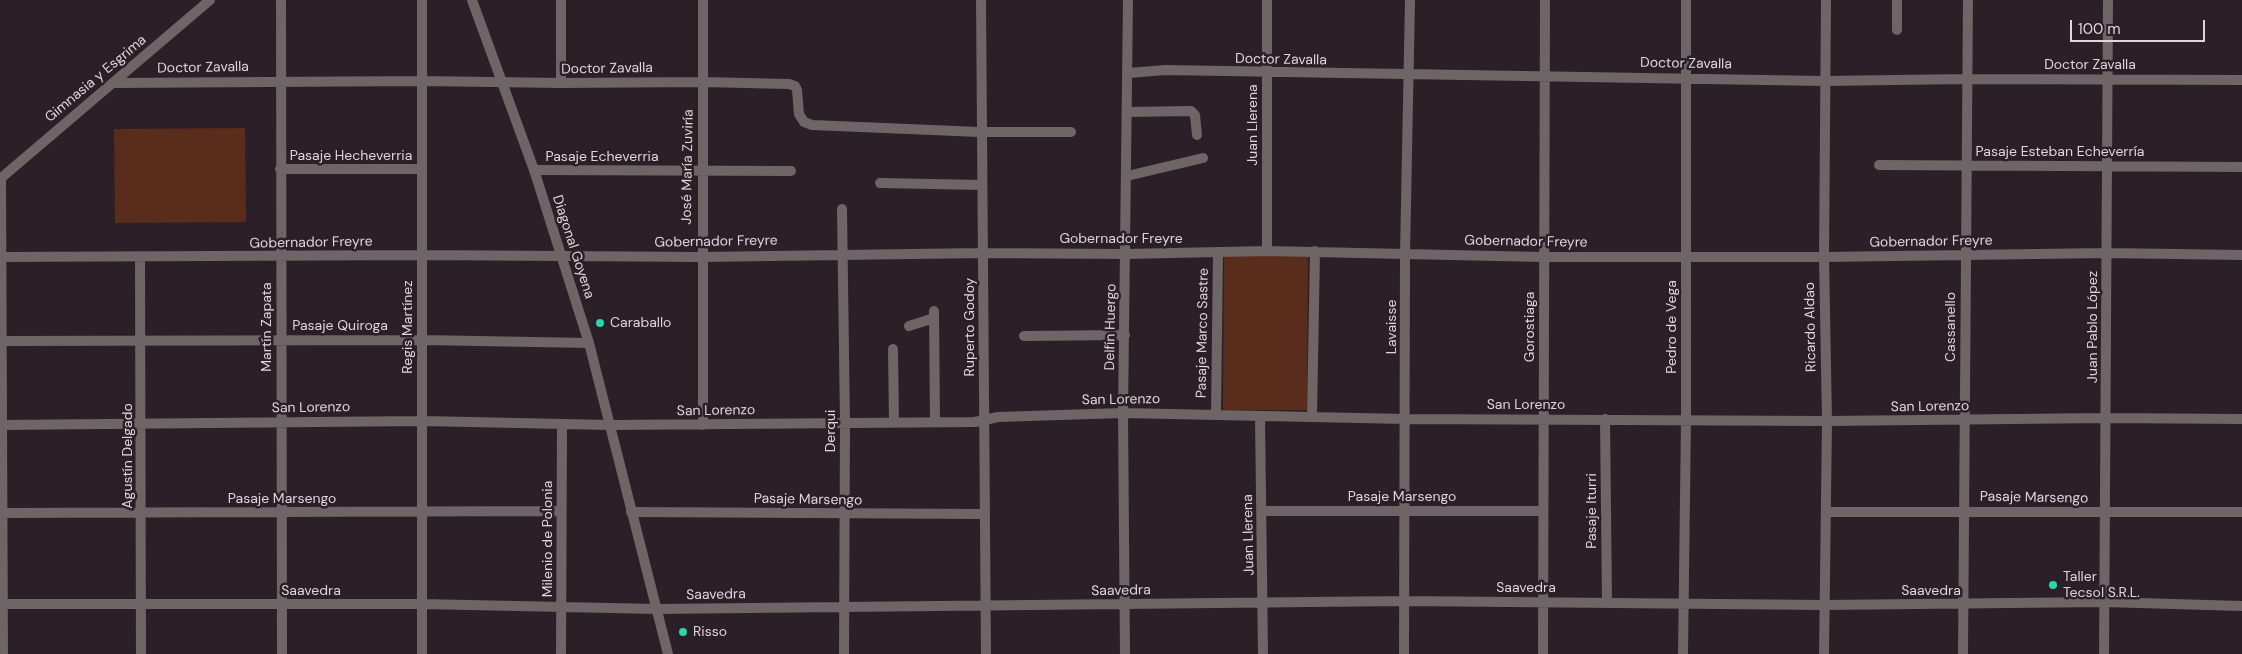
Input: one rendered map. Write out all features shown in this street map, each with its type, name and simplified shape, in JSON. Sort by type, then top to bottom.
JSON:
[{"type":"street","name":"Gimnasia y Esgrima","points":[[0,179],[210,0]]},
{"type":"street","name":"Martín Zapata","points":[[281,0],[280,340],[282,654]]},
{"type":"street","name":"Regis Martínez","points":[[422,0],[422,654]]},
{"type":"street","name":"Diagonal Goyena","points":[[472,0],[534,170],[589,343],[668,654]]},
{"type":"street","points":[[561,0],[561,84]]},
{"type":"street","name":"José María Zuviría","points":[[702,0],[701,257],[703,425]]},
{"type":"street","name":"Ruperto Godoy","points":[[981,0],[980,132],[984,253],[986,654]]},
{"type":"street","name":"Delfín Huergo","points":[[1125,654],[1123,413],[1129,73],[1128,0]]},
{"type":"street","name":"Juan Llerena","points":[[1267,250],[1268,0]]},
{"type":"street","name":"Lavaisse","points":[[1404,654],[1405,255],[1410,0]]},
{"type":"street","name":"Gorostiaga","points":[[1544,654],[1542,511],[1545,0]]},
{"type":"street","name":"Pedro de Vega","points":[[1683,654],[1686,419],[1686,0]]},
{"type":"street","name":"Ricardo Aldao","points":[[1824,654],[1827,421],[1824,257],[1826,0]]},
{"type":"street","points":[[1896,0],[1897,30]]},
{"type":"street","name":"Cassanello","points":[[1963,654],[1965,511],[1964,255],[1967,166],[1966,78],[1968,0]]},
{"type":"street","name":"Juan Pablo López","points":[[2104,654],[2108,0]]},
{"type":"street","name":"Doctor Zavalla","points":[[1129,73],[1165,70],[1267,74],[1824,81],[1966,78],[2242,80]]},
{"type":"street","name":"Doctor Zavalla","points":[[114,82],[421,81],[561,84],[703,82],[795,86],[799,114],[804,122],[812,125],[980,132],[1071,132]]},
{"type":"street","points":[[1128,112],[1191,111],[1196,115],[1197,134]]},
{"type":"street","points":[[1127,176],[1203,158]]},
{"type":"street","name":"Pasaje Esteban Echeverría","points":[[1879,165],[2242,167]]},
{"type":"street","name":"Pasaje Hecheverria","points":[[280,169],[422,169]]},
{"type":"street","name":"Pasaje Echeverria","points":[[534,170],[791,171]]},
{"type":"street","points":[[0,179],[2,654]]},
{"type":"street","points":[[880,183],[982,185]]},
{"type":"street","name":"Derqui","points":[[842,209],[845,423],[844,654]]},
{"type":"street","name":"Gobernador Freyre","points":[[1,257],[140,258],[422,255],[701,257],[842,254],[1126,254],[1267,250],[1543,257],[1824,257],[2107,253],[2242,255]]},
{"type":"street","points":[[1312,416],[1315,251]]},
{"type":"street","name":"Pasaje Marco Sastre","points":[[1216,414],[1218,252]]},
{"type":"street","name":"Agustín Delgado","points":[[140,258],[142,424],[141,654]]},
{"type":"street","points":[[909,326],[934,314],[935,422]]},
{"type":"street","points":[[1024,336],[1125,335]]},
{"type":"street","name":"Pasaje Quiroga","points":[[1,341],[422,340],[589,343]]},
{"type":"street","points":[[893,349],[894,422]]},
{"type":"street","name":"San Lorenzo","points":[[1,425],[423,421],[562,425],[703,425],[975,422],[998,417],[1123,413],[1406,419],[1827,421],[2106,418],[2242,419]]},
{"type":"street","name":"Juan Llerena","points":[[1260,416],[1264,654]]},
{"type":"street","name":"Pasaje Iturri","points":[[1606,419],[1607,602]]},
{"type":"street","name":"Milenio de Polonia","points":[[561,654],[562,425]]},
{"type":"street","name":"Pasaje Marsengo","points":[[2,513],[561,511]]},
{"type":"street","name":"Pasaje Marsengo","points":[[1262,511],[1542,511]]},
{"type":"street","name":"Pasaje Marsengo","points":[[632,512],[845,515],[984,514]]},
{"type":"street","name":"Pasaje Marsengo","points":[[1826,512],[2242,512]]},
{"type":"street","name":"Saavedra","points":[[1,604],[422,604],[658,610],[844,606],[1404,601],[1684,602],[1824,605],[2104,602],[2242,606]]},
{"type":"shaded area","points":[[245,128],[246,222],[115,223],[114,129]]},
{"type":"shaded area","points":[[1224,254],[1308,254],[1307,410],[1223,410]]},
{"type":"place","name":"Caraballo","points":[[600,323]]},
{"type":"place","name":"Taller Tecsol S.R.L.","points":[[2053,585]]},
{"type":"place","name":"Risso","points":[[683,632]]}]
